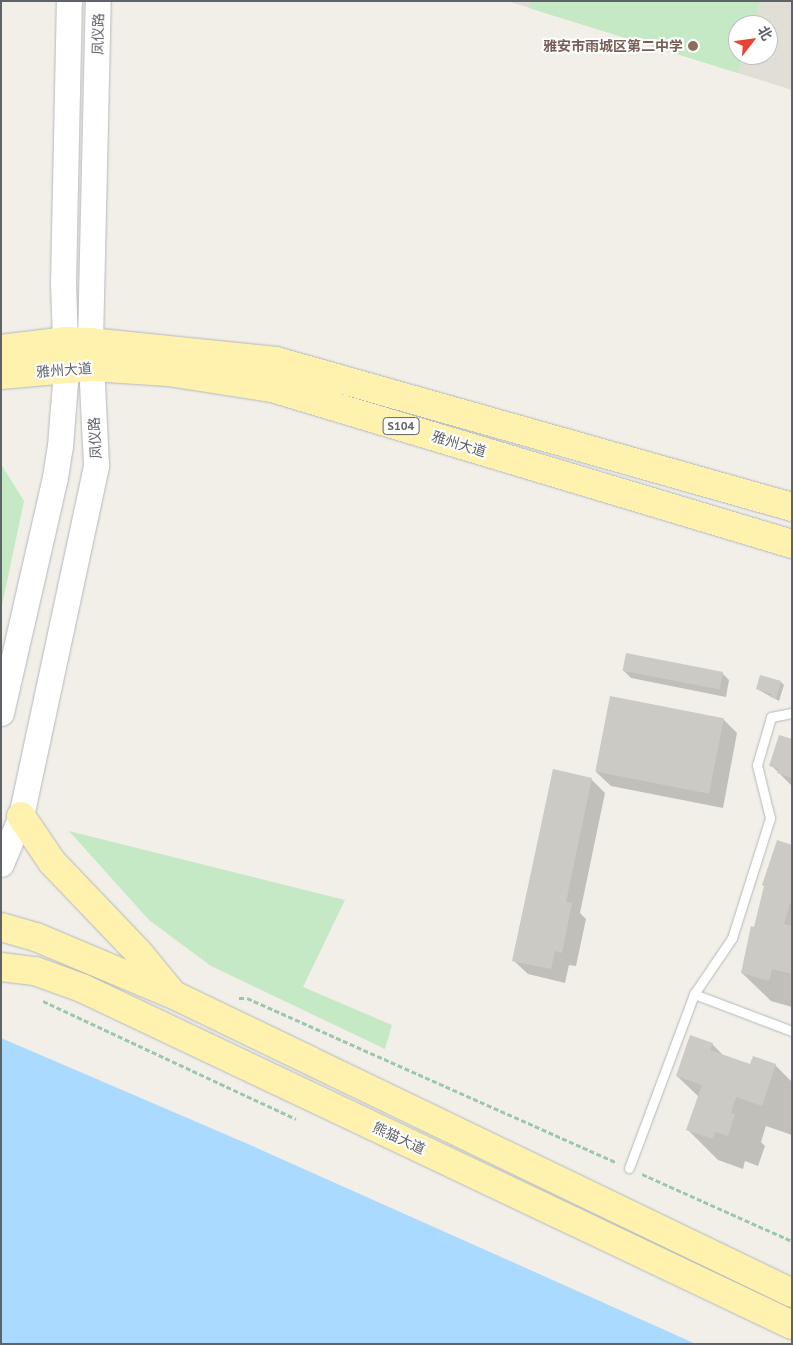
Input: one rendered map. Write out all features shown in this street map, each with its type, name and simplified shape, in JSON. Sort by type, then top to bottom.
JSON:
[{"type":"main road","name":"凤仪路","points":[[1,864],[21,816],[96,465],[78,355],[62,282],[69,1]]},
{"type":"main road","name":"凤仪路","points":[[1,714],[55,477],[78,355],[98,1]]},
{"type":"main road","name":"雅州大道","points":[[1,349],[78,355],[276,361],[792,506]]},
{"type":"main road","name":"雅州大道","points":[[1,375],[78,355],[168,372],[272,388],[792,544]]},
{"type":"main road","points":[[21,816],[52,862],[138,952],[174,995]]},
{"type":"main road","points":[[1,927],[36,937],[174,995],[792,1293]]},
{"type":"main road","name":"熊猫大道","points":[[1,967],[35,971],[82,988],[792,1324]]},
{"type":"lane","points":[[629,1168],[694,994],[732,938],[770,818],[756,765],[771,717],[792,713]]},
{"type":"lane","points":[[694,994],[792,1031]]},
{"type":"path","points":[[238,998],[247,998],[792,1241]]},
{"type":"shaded area","name":"雅安市雨城区第二中学","points":[[507,1],[792,1],[792,90]]},
{"type":"green space","name":"雅安市雨城区第二中学","points":[[531,1],[760,1],[756,15],[728,15],[728,65],[740,65],[738,73],[529,8]]},
{"type":"green space","points":[[1,464],[24,501],[1,610]]},
{"type":"green space","points":[[69,831],[345,900],[303,987],[392,1025],[385,1049],[211,966],[149,920]]},
{"type":"water","points":[[1,1038],[248,1144],[696,1344],[1,1344]]},
{"type":"building","points":[[626,653],[723,672],[720,690],[623,671]]},
{"type":"building","points":[[760,675],[781,681],[776,699],[770,697],[771,694],[756,689]]},
{"type":"building","points":[[610,696],[724,718],[709,794],[595,772]]},
{"type":"building","points":[[779,735],[792,739],[792,778],[777,773],[779,769],[769,766]]},
{"type":"building","points":[[553,769],[592,778],[566,902],[572,903],[562,953],[555,951],[551,969],[512,961]]},
{"type":"building","points":[[777,840],[792,845],[792,904],[790,903],[784,924],[792,926],[792,974],[772,969],[769,981],[741,973],[751,926],[754,927],[764,886],[762,885]]},
{"type":"building","points":[[690,1035],[713,1043],[710,1050],[750,1064],[753,1056],[776,1064],[762,1106],[736,1097],[731,1113],[735,1114],[728,1136],[715,1132],[713,1139],[686,1130],[702,1085],[676,1076]]},
{"type":"place","name":"雅安市雨城区第二中学","points":[[693,46]]}]
